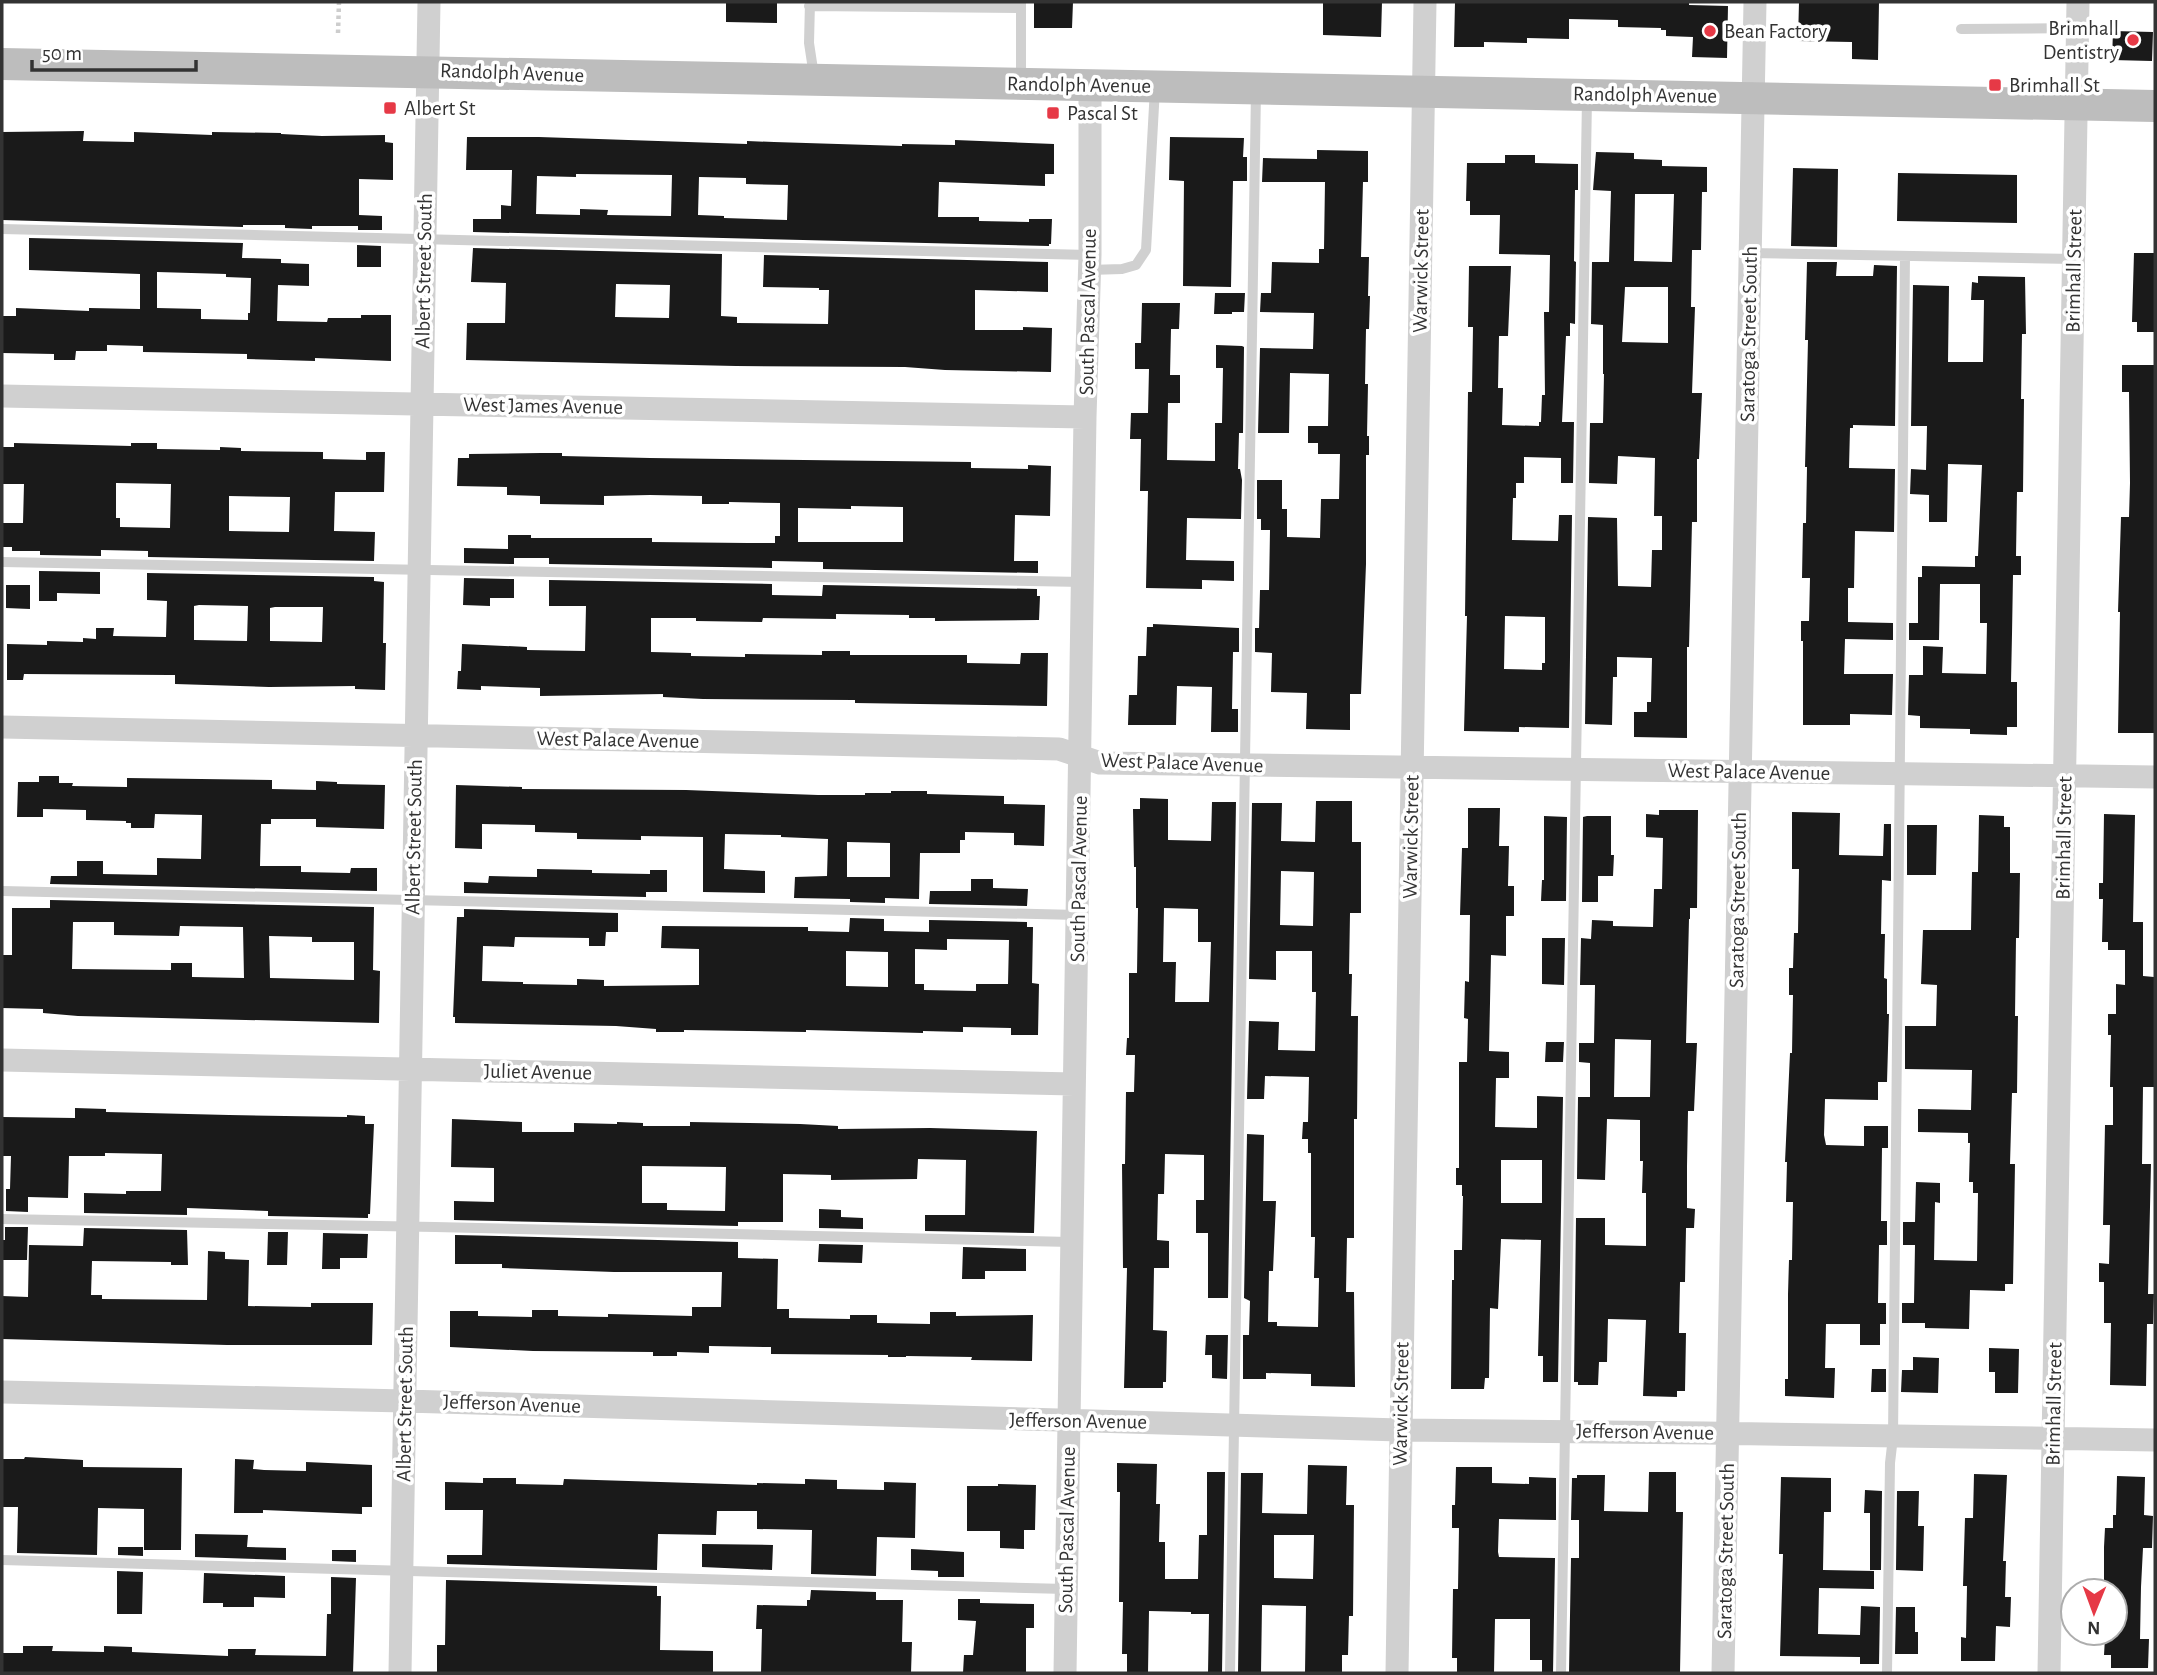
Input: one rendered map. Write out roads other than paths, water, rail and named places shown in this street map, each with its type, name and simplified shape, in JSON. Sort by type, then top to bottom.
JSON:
[{"type":"main road","name":"Randolph Avenue","points":[[2,64],[2155,106]]},
{"type":"street","name":"Albert Street South","points":[[400,1673],[429,2]]},
{"type":"street","name":"Warwick Street","points":[[1397,1673],[1425,2]]},
{"type":"street","name":"Saratoga Street South","points":[[1723,1673],[1755,2]]},
{"type":"street","name":"Brimhall Street","points":[[2049,1673],[2078,2]]},
{"type":"street","name":"South Pascal Avenue","points":[[1065,1673],[1090,84]]},
{"type":"street","name":"West James Avenue","points":[[2,396],[1085,417]]},
{"type":"street","name":"West Palace Avenue","points":[[2,726],[1059,749],[1100,763],[2155,777]]},
{"type":"street","name":"Juliet Avenue","points":[[2,1060],[1074,1084]]},
{"type":"street","name":"Jefferson Avenue","points":[[2,1392],[1400,1430],[2155,1440]]},
{"type":"lane","points":[[814,80],[809,43],[810,4],[1021,5],[1021,84]]},
{"type":"lane","points":[[1961,29],[2078,29]]},
{"type":"lane","points":[[2,229],[1089,262],[1122,270],[1136,265],[1146,250],[1155,86]]},
{"type":"lane","points":[[1230,1673],[1256,89]]},
{"type":"lane","points":[[1561,1673],[1587,94]]},
{"type":"lane","points":[[1750,253],[2074,258]]},
{"type":"lane","points":[[1887,1673],[1890,1463],[1893,1437],[1905,256]]},
{"type":"lane","points":[[2,562],[1083,582]]},
{"type":"lane","points":[[2,891],[1078,915]]},
{"type":"lane","points":[[2,1219],[1071,1242]]},
{"type":"lane","points":[[2,1560],[1066,1589]]},
{"type":"place","name":"Bean Factory","points":[[1710,31]]},
{"type":"place","name":"Brimhall Dentistry","points":[[2133,40]]},
{"type":"place","name":"Brimhall St","points":[[1995,85]]},
{"type":"place","name":"Albert St","points":[[390,108]]},
{"type":"place","name":"Pascal St","points":[[1053,113]]}]
